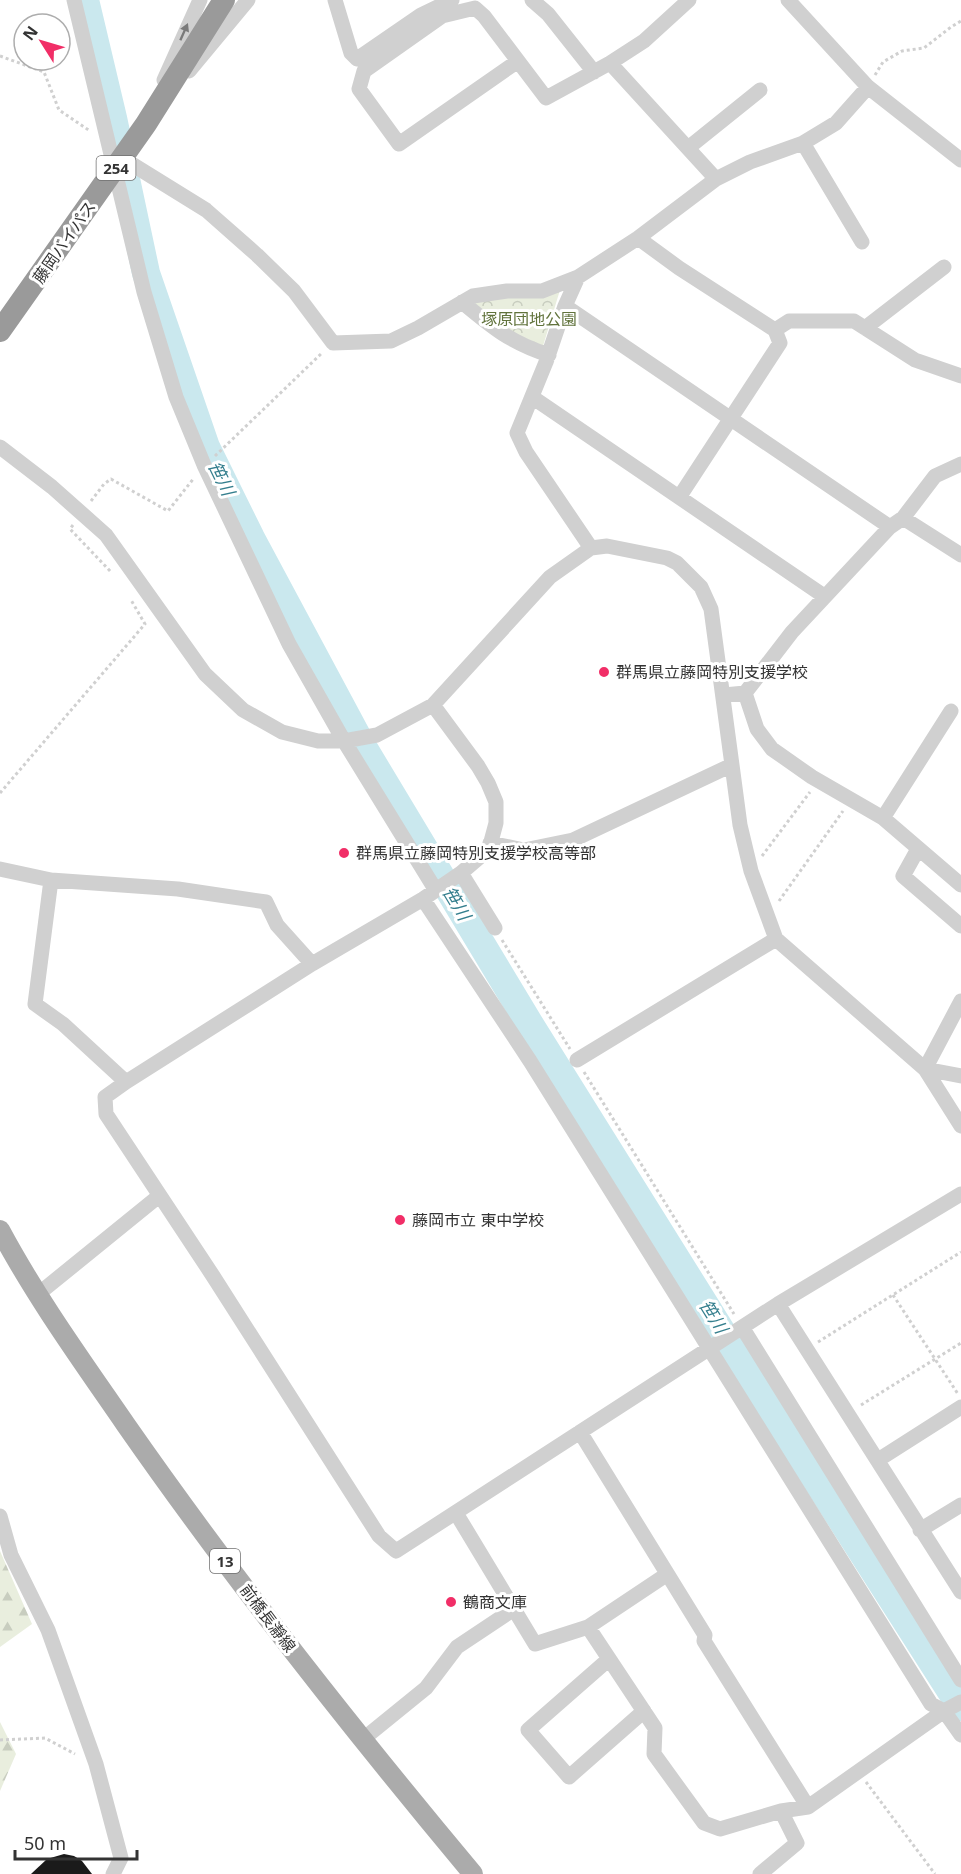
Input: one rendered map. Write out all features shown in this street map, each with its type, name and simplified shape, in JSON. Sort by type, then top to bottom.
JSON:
[{"type":"highway","name":"藤岡バイパス","points":[[0,331],[119,164],[224,0]]},
{"type":"main road","name":"前橋長瀞線","points":[[0,1230],[37,1295],[181,1504],[362,1740],[473,1874]]},
{"type":"street","points":[[74,0],[107,137],[119,164],[147,302],[176,397],[204,465],[289,644],[429,894],[536,1071],[714,1345],[931,1704],[952,1707]]},
{"type":"street","points":[[146,124],[200,0]]},
{"type":"street","points":[[146,124],[248,0]]},
{"type":"street","points":[[335,0],[351,54],[357,59],[421,15],[452,0]]},
{"type":"street","points":[[532,0],[548,14],[594,72]]},
{"type":"street","points":[[518,61],[399,144],[359,89],[364,71],[442,16],[475,8],[484,16],[546,98],[610,63],[644,41],[689,0]]},
{"type":"street","points":[[788,0],[868,87],[961,160]]},
{"type":"street","points":[[610,63],[716,178]]},
{"type":"street","points":[[119,164],[206,210],[294,291],[333,343],[391,341],[472,296],[507,291],[542,291],[578,278],[638,238],[716,178],[750,162],[803,143],[836,123],[868,87]]},
{"type":"street","points":[[688,148],[760,90]]},
{"type":"street","points":[[803,143],[862,242]]},
{"type":"street","points":[[638,238],[679,268],[775,330],[780,343],[680,496]]},
{"type":"street","points":[[865,328],[944,267]]},
{"type":"street","points":[[578,278],[565,306],[549,355],[517,433],[532,461],[591,548]]},
{"type":"street","points":[[462,302],[492,328],[524,348],[549,355]]},
{"type":"street","points":[[565,306],[730,420],[896,522],[961,555]]},
{"type":"street","points":[[775,330],[789,321],[854,321],[915,360],[961,376]]},
{"type":"street","points":[[532,397],[824,596]]},
{"type":"street","points":[[0,447],[52,487],[106,535],[205,674],[243,710],[282,732],[318,741],[345,741],[377,735],[433,705],[550,577],[591,548],[607,546],[667,558],[677,563],[701,587],[711,609],[740,825],[751,872],[776,939],[925,1069],[961,1126]]},
{"type":"street","points":[[724,694],[745,693],[792,632],[896,522],[935,476],[961,464]]},
{"type":"street","points":[[745,693],[757,729],[772,748],[818,780],[883,818],[961,885]]},
{"type":"street","points":[[433,705],[488,783],[496,802],[495,823],[489,849],[460,873],[429,894],[312,964],[105,1097],[106,1114],[379,1536],[396,1551],[778,1304],[960,1194]]},
{"type":"street","points":[[883,818],[951,711]]},
{"type":"street","points":[[490,843],[524,850],[573,840],[732,765]]},
{"type":"street","points":[[918,849],[903,876],[961,926]]},
{"type":"street","points":[[0,869],[51,880],[95,885],[178,889],[266,902],[277,925],[312,964]]},
{"type":"street","points":[[460,873],[495,928]]},
{"type":"street","points":[[51,880],[35,1004],[63,1024],[126,1082]]},
{"type":"street","points":[[577,1060],[776,939]]},
{"type":"street","points":[[925,1069],[961,1001]]},
{"type":"street","points":[[925,1069],[961,1076]]},
{"type":"street","points":[[37,1295],[159,1196]]},
{"type":"street","points":[[778,1304],[961,1592]]},
{"type":"street","points":[[739,1329],[961,1680]]},
{"type":"street","points":[[878,1461],[961,1407]]},
{"type":"street","points":[[580,1432],[705,1635],[704,1641],[808,1806]]},
{"type":"street","points":[[920,1530],[961,1505]]},
{"type":"street","points":[[456,1513],[535,1644],[588,1627],[666,1575]]},
{"type":"street","points":[[0,1516],[11,1555],[48,1630],[96,1764],[121,1858],[113,1874]]},
{"type":"street","points":[[362,1740],[426,1688],[457,1647],[514,1609]]},
{"type":"street","points":[[588,1627],[655,1728],[654,1754],[704,1823],[720,1829],[781,1811],[808,1806],[952,1707]]},
{"type":"street","points":[[609,1659],[528,1730],[569,1778],[644,1712]]},
{"type":"street","points":[[952,1707],[961,1735]]},
{"type":"street","points":[[760,1874],[796,1842],[781,1811]]},
{"type":"path","points":[[868,87],[883,62],[902,51],[924,48],[961,21]]},
{"type":"path","points":[[0,56],[44,72],[59,110],[98,137],[107,137]]},
{"type":"path","points":[[220,452],[333,343]]},
{"type":"path","points":[[114,575],[70,529],[104,484],[111,479],[168,511],[204,465]]},
{"type":"path","points":[[0,793],[145,624],[128,593]]},
{"type":"path","points":[[751,872],[818,780]]},
{"type":"path","points":[[768,915],[851,800]]},
{"type":"path","points":[[495,928],[739,1329]]},
{"type":"path","points":[[808,1349],[961,1252]]},
{"type":"path","points":[[893,1295],[961,1398]]},
{"type":"path","points":[[848,1413],[961,1343]]},
{"type":"path","points":[[0,1740],[45,1738],[96,1764]]},
{"type":"path","points":[[858,1772],[935,1874]]},
{"type":"green space","name":"塚原団地公園","points":[[560,290],[543,346],[507,330],[473,302],[499,297],[537,297]]},
{"type":"green space","points":[[0,1551],[32,1624],[0,1647]]},
{"type":"green space","points":[[0,1722],[16,1754],[0,1791]]},
{"type":"building","points":[[64,1854],[82,1861],[92,1874],[31,1874],[47,1859]]},
{"type":"waterway","name":"笹川","points":[[85,0],[146,273],[206,447],[251,538],[363,747],[529,1023],[740,1361],[961,1707]]},
{"type":"place","name":"群馬県立藤岡特別支援学校","points":[[604,672]]},
{"type":"place","name":"群馬県立藤岡特別支援学校高等部","points":[[344,853]]},
{"type":"place","name":"藤岡市立 東中学校","points":[[400,1220]]},
{"type":"place","name":"鶴商文庫","points":[[451,1602]]}]
